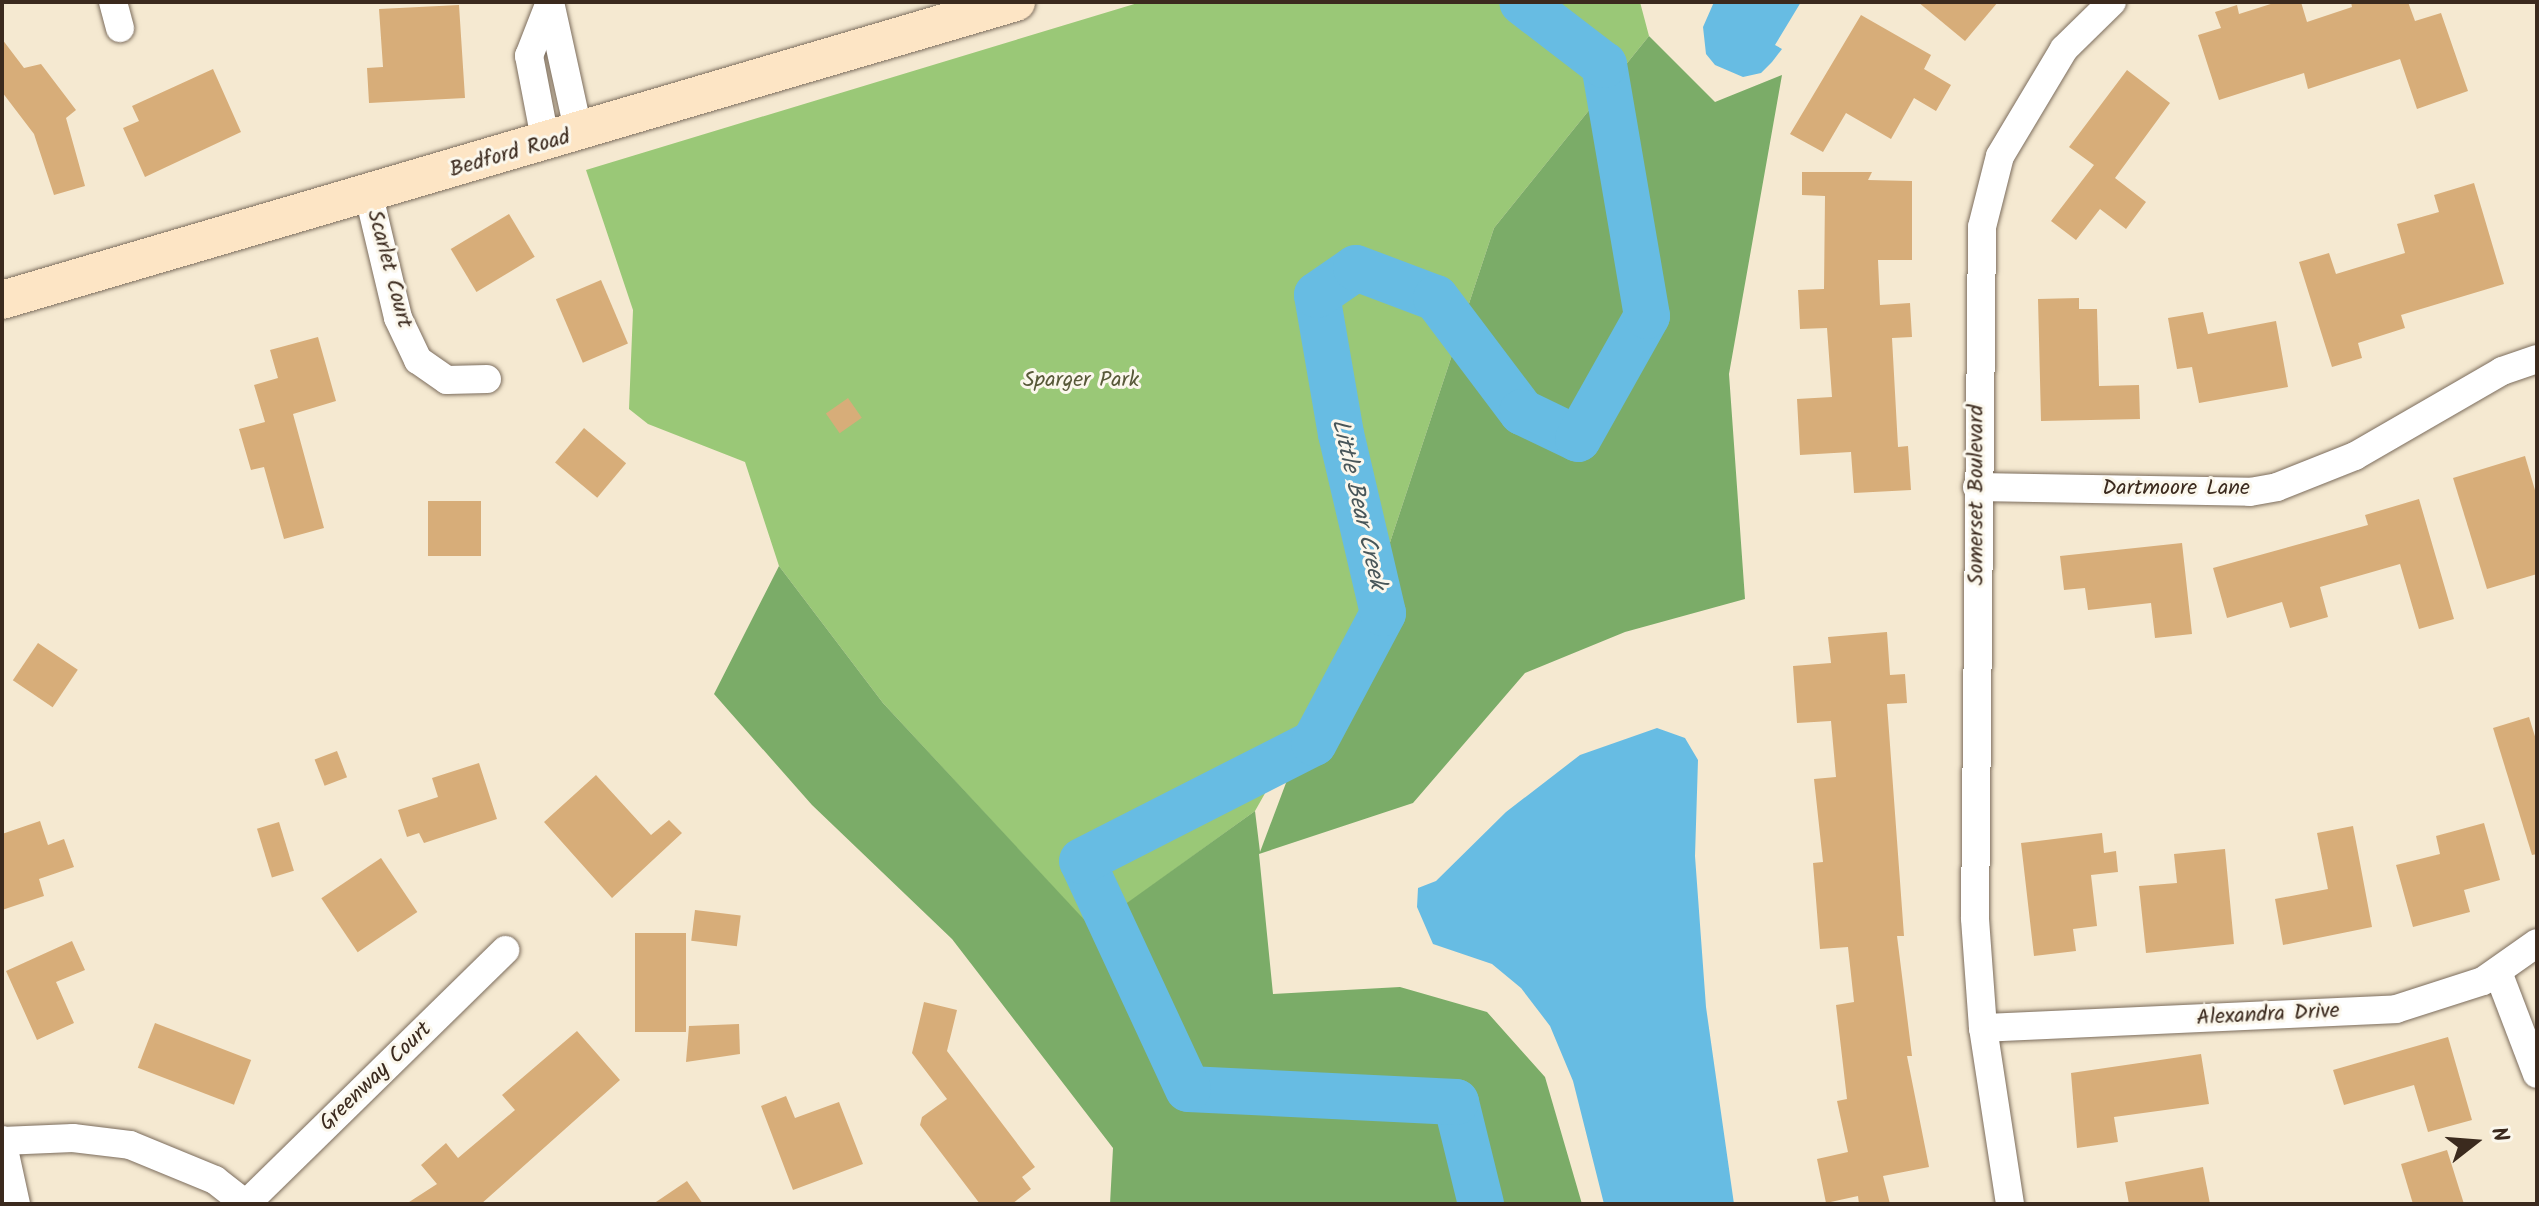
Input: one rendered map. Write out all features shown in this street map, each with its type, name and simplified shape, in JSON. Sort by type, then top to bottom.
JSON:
[{"type":"street","points":[[550,2],[563,139]]},
{"type":"street","name":"Bedford Road","points":[[2,300],[563,139],[1016,2]]},
{"type":"street","name":"Somerset Boulevard","points":[[2010,1204],[1983,1028],[1975,918],[1977,340],[1987,192],[2000,156],[2064,49],[2112,2]]},
{"type":"street","name":"Scarlet Court","points":[[369,196],[398,318],[418,360],[447,380],[487,379]]},
{"type":"street","name":"Dartmoore Lane","points":[[1977,487],[2250,492],[2277,487],[2355,456],[2502,371],[2537,359]]},
{"type":"street","name":"Alexandra Drive","points":[[1983,1028],[2396,1009],[2434,1001],[2498,972],[2537,943]]},
{"type":"street","name":"Greenway Court","points":[[246,1204],[505,950]]},
{"type":"street","points":[[2498,972],[2537,1074]]},
{"type":"street","points":[[16,1204],[2,1141],[73,1138],[130,1145],[215,1180],[246,1204]]},
{"type":"green space","name":"Sparger Park","points":[[1141,2],[1640,2],[1649,36],[1494,228],[1366,615],[1255,811],[1092,929],[883,703],[779,566],[745,462],[648,424],[629,409],[633,310],[586,170]]},
{"type":"green space","points":[[1649,36],[1715,102],[1782,75],[1729,374],[1745,599],[1625,632],[1525,673],[1413,803],[1259,854],[1273,994],[1400,987],[1487,1012],[1545,1077],[1582,1204],[1110,1204],[1113,1148],[952,939],[812,805],[714,694],[779,566],[883,703],[1092,928],[1255,811],[1260,852],[1316,703],[1366,615],[1494,228]]},
{"type":"water","points":[[1714,2],[1801,2],[1775,45],[1782,49],[1772,62],[1761,73],[1743,77],[1715,65],[1706,54],[1703,27]]},
{"type":"water","points":[[1657,728],[1685,738],[1698,760],[1695,856],[1706,1007],[1734,1204],[1604,1204],[1573,1081],[1550,1026],[1521,988],[1492,964],[1433,944],[1417,907],[1418,888],[1436,881],[1506,812],[1580,755]]},
{"type":"building","points":[[1918,2],[1998,2],[1965,41]]},
{"type":"building","points":[[2277,2],[2301,2],[2307,22],[2352,7],[2351,2],[2408,2],[2415,21],[2441,13],[2468,91],[2417,109],[2400,59],[2308,89],[2304,73],[2219,100],[2198,35],[2221,28],[2215,12],[2237,5],[2239,14]]},
{"type":"building","points":[[459,5],[465,98],[369,103],[367,68],[383,67],[379,9]]},
{"type":"building","points":[[1861,15],[1931,55],[1924,69],[1951,85],[1936,111],[1914,98],[1891,139],[1846,113],[1823,152],[1790,134]]},
{"type":"building","points":[[2,39],[24,68],[41,64],[76,110],[66,118],[85,186],[54,195],[34,134],[2,92]]},
{"type":"building","points":[[213,69],[241,132],[145,177],[123,128],[139,121],[132,106]]},
{"type":"building","points":[[2127,70],[2170,103],[2115,178],[2146,202],[2126,229],[2100,209],[2076,240],[2051,221],[2094,165],[2069,147]]},
{"type":"building","points":[[1802,172],[1872,172],[1868,180],[1912,181],[1912,260],[1878,260],[1880,305],[1910,303],[1912,337],[1892,338],[1898,447],[1908,446],[1911,490],[1854,493],[1851,452],[1800,455],[1797,399],[1832,397],[1827,328],[1800,329],[1798,290],[1824,289],[1825,196],[1802,195]]},
{"type":"building","points":[[2474,183],[2504,284],[2401,315],[2405,328],[2358,343],[2362,358],[2332,367],[2299,262],[2329,253],[2336,274],[2405,253],[2397,224],[2439,212],[2434,195]]},
{"type":"building","points":[[509,214],[535,257],[476,292],[451,249]]},
{"type":"building","points":[[601,280],[628,344],[583,363],[556,299]]},
{"type":"building","points":[[2079,298],[2079,309],[2097,309],[2099,386],[2139,385],[2140,419],[2041,421],[2038,299]]},
{"type":"building","points":[[2203,312],[2208,334],[2276,321],[2288,387],[2199,403],[2192,367],[2177,369],[2168,318]]},
{"type":"building","points":[[318,337],[336,401],[293,414],[324,528],[284,539],[264,467],[251,470],[239,429],[265,422],[254,385],[278,378],[270,350]]},
{"type":"building","points":[[848,398],[862,418],[840,433],[826,413]]},
{"type":"building","points":[[584,428],[626,463],[597,498],[555,462]]},
{"type":"building","points":[[2525,456],[2537,497],[2537,574],[2487,589],[2453,478]]},
{"type":"building","points":[[2419,499],[2454,619],[2419,629],[2400,564],[2320,587],[2328,617],[2290,628],[2282,602],[2227,618],[2213,568],[2368,525],[2365,515]]},
{"type":"building","points":[[428,501],[481,501],[481,556],[428,556]]},
{"type":"building","points":[[2182,543],[2192,634],[2155,638],[2151,603],[2088,610],[2085,588],[2064,590],[2060,556]]},
{"type":"building","points":[[1887,632],[1890,675],[1905,674],[1907,703],[1887,704],[1904,936],[1897,936],[1912,1056],[1907,1056],[1929,1167],[1883,1176],[1890,1204],[1859,1204],[1858,1196],[1826,1203],[1817,1159],[1848,1152],[1837,1101],[1847,1099],[1836,1005],[1854,1002],[1848,947],[1820,949],[1813,863],[1823,862],[1814,779],[1836,777],[1831,721],[1797,723],[1793,666],[1831,663],[1828,637]]},
{"type":"building","points":[[38,643],[78,670],[53,707],[13,680]]},
{"type":"building","points":[[2529,717],[2537,743],[2537,854],[2532,855],[2493,728]]},
{"type":"building","points":[[337,751],[347,777],[325,786],[315,760]]},
{"type":"building","points":[[479,763],[497,819],[424,843],[419,833],[407,837],[398,810],[438,797],[432,778]]},
{"type":"building","points":[[596,775],[651,835],[669,820],[682,833],[612,898],[544,822]]},
{"type":"building","points":[[40,821],[48,845],[64,839],[74,867],[39,879],[44,896],[2,910],[2,834]]},
{"type":"building","points":[[279,822],[294,871],[272,877],[257,829]]},
{"type":"building","points":[[2484,823],[2500,880],[2464,890],[2470,912],[2413,927],[2396,865],[2440,854],[2436,836]]},
{"type":"building","points":[[2353,826],[2372,927],[2283,945],[2275,899],[2328,889],[2317,833]]},
{"type":"building","points":[[2102,833],[2104,853],[2116,851],[2118,872],[2091,875],[2097,926],[2073,929],[2076,951],[2034,956],[2021,843]]},
{"type":"building","points":[[2225,849],[2234,944],[2146,953],[2139,886],[2177,883],[2174,854]]},
{"type":"building","points":[[381,858],[417,912],[358,952],[321,898]]},
{"type":"building","points":[[695,910],[741,916],[737,946],[691,941]]},
{"type":"building","points":[[635,933],[686,933],[686,1032],[635,1032]]},
{"type":"building","points":[[72,941],[85,970],[56,982],[74,1023],[37,1040],[6,971]]},
{"type":"building","points":[[924,1002],[957,1010],[947,1051],[1035,1167],[1022,1177],[1031,1189],[1012,1204],[980,1204],[920,1125],[922,1117],[947,1099],[912,1053]]},
{"type":"building","points":[[155,1023],[251,1060],[234,1105],[138,1068]]},
{"type":"building","points":[[739,1024],[740,1054],[686,1062],[689,1026]]},
{"type":"building","points":[[577,1031],[620,1080],[481,1204],[406,1204],[437,1184],[421,1165],[446,1143],[458,1158],[515,1110],[502,1095]]},
{"type":"building","points":[[2448,1037],[2472,1120],[2428,1132],[2414,1085],[2344,1105],[2333,1070]]},
{"type":"building","points":[[2201,1054],[2209,1104],[2114,1117],[2118,1142],[2077,1148],[2071,1073]]},
{"type":"building","points":[[786,1096],[795,1118],[839,1102],[863,1164],[793,1190],[761,1106]]},
{"type":"building","points":[[2447,1150],[2464,1204],[2413,1204],[2401,1164]]},
{"type":"building","points":[[2203,1167],[2210,1204],[2129,1204],[2125,1182]]},
{"type":"building","points":[[687,1181],[703,1204],[653,1204]]},
{"type":"waterway","name":"Little Bear Creek","points":[[1481,1204],[1456,1102],[1188,1089],[1082,861],[1314,743],[1383,613],[1341,434],[1317,295],[1356,268],[1436,298],[1522,412],[1578,439],[1647,316],[1604,65],[1522,2]]}]
